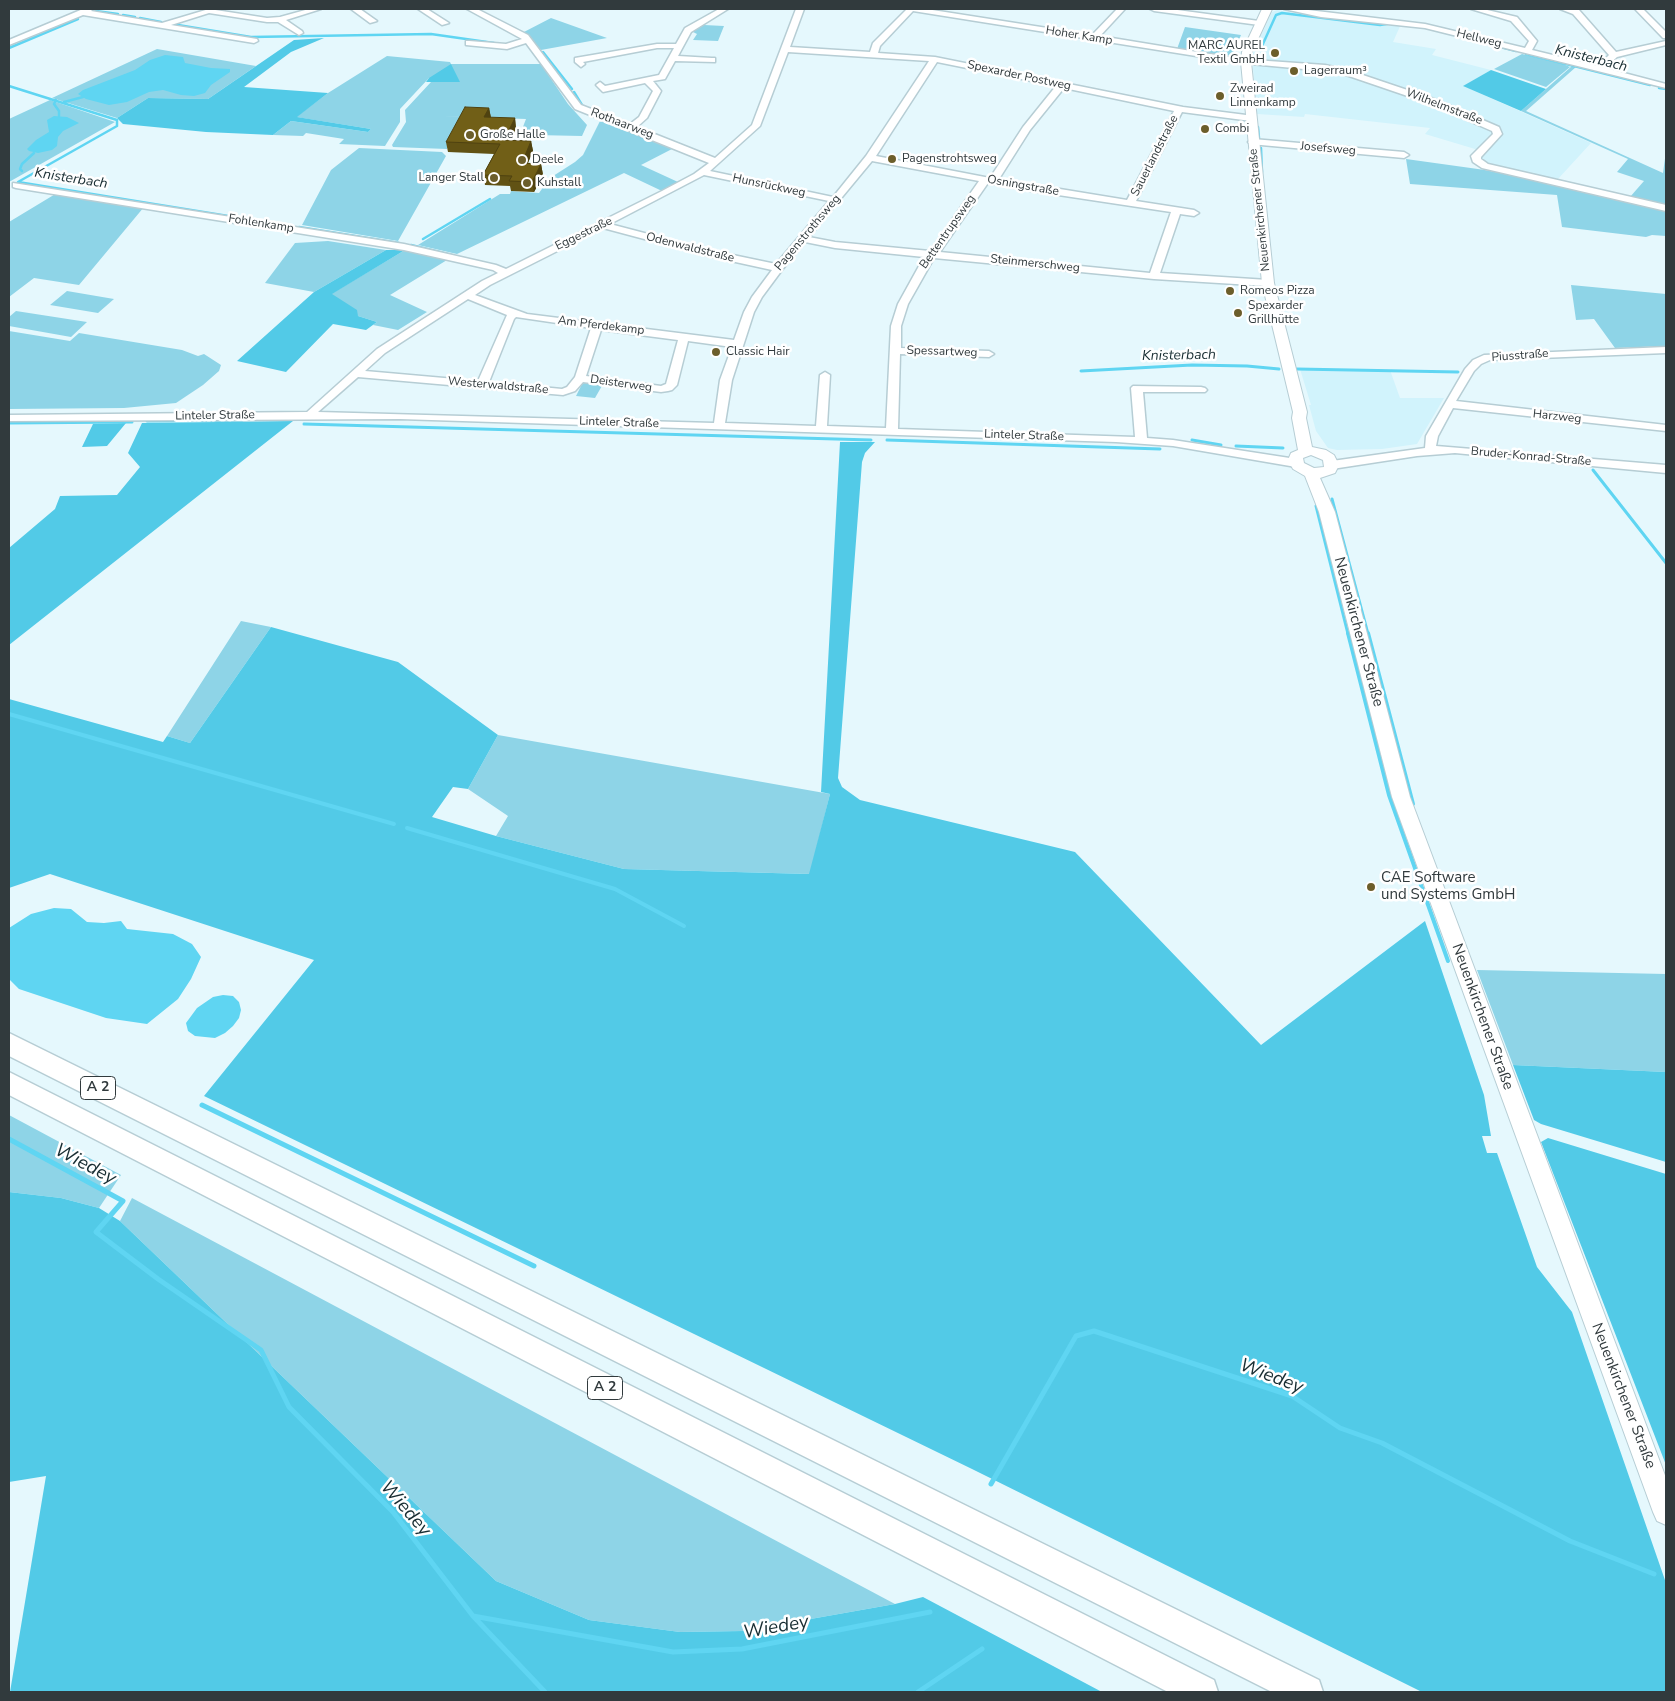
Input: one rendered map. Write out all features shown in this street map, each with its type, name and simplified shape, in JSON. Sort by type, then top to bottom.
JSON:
[{"type":"highway","name":"A 2","points":[[9,1044],[1307,1692]]},
{"type":"highway","name":"A 2","points":[[9,1083],[1202,1692]]},
{"type":"main road","name":"Neuenkirchener Straße","points":[[1267,9],[1247,52],[1246,62],[1268,283],[1300,412],[1299,418],[1314,461],[1402,797],[1666,1512]]},
{"type":"street","points":[[163,26],[209,10],[267,20],[280,19],[317,9]]},
{"type":"street","points":[[355,9],[373,20]]},
{"type":"street","points":[[422,9],[445,22]]},
{"type":"street","points":[[471,9],[528,40]]},
{"type":"street","points":[[600,85],[603,88],[662,77],[688,30],[724,9]]},
{"type":"street","name":"Eggestraße","points":[[311,415],[314,410],[380,351],[467,295],[505,273],[666,194],[716,162],[756,126],[800,9]]},
{"type":"street","points":[[874,54],[876,44],[912,9]]},
{"type":"street","name":"Hoher Kamp","points":[[912,9],[1246,62]]},
{"type":"street","points":[[1094,38],[1122,9]]},
{"type":"street","points":[[1154,9],[1259,23]]},
{"type":"street","name":"Hellweg","points":[[1288,9],[1321,15],[1412,23],[1666,86]]},
{"type":"street","points":[[1475,9],[1514,19],[1533,41],[1526,51]]},
{"type":"street","points":[[1564,9],[1576,12],[1614,55]]},
{"type":"street","points":[[1639,9],[1666,36]]},
{"type":"street","points":[[9,43],[86,10],[163,26],[254,41]]},
{"type":"street","points":[[280,19],[299,33]]},
{"type":"street","points":[[469,43],[507,47],[528,40]]},
{"type":"street","name":"Rothaarweg","points":[[528,40],[578,107],[716,162]]},
{"type":"street","points":[[1600,69],[1614,55],[1666,43]]},
{"type":"street","points":[[581,64],[578,60],[657,46],[678,46]]},
{"type":"street","name":"Spexarder Postweg","points":[[786,49],[935,59],[1179,109],[1251,118]]},
{"type":"street","points":[[672,58],[712,60]]},
{"type":"street","name":"Pagenstrothsweg","points":[[719,426],[726,380],[749,312],[778,268],[870,158],[935,59]]},
{"type":"street","name":"Wilhelmstraße","points":[[1246,62],[1338,70],[1431,101],[1496,129],[1498,134],[1476,156],[1476,160],[1486,166],[1666,208]]},
{"type":"street","points":[[632,127],[643,118],[657,91],[647,80]]},
{"type":"street","name":"Bettentrupsweg","points":[[892,432],[896,326],[903,304],[927,259],[937,250],[1026,130],[1062,85]]},
{"type":"street","name":"Sauerlandstraße","points":[[1130,203],[1179,109]]},
{"type":"street","name":"Josefsweg","points":[[1253,142],[1404,155]]},
{"type":"street","name":"Osningstraße","points":[[870,158],[989,180],[1194,213]]},
{"type":"street","name":"Hunsrückweg","points":[[703,172],[835,200]]},
{"type":"street","name":"Fohlenkamp","points":[[16,185],[400,246],[496,268],[505,273]]},
{"type":"street","points":[[1154,276],[1177,210]]},
{"type":"street","name":"Odenwaldstraße","points":[[602,225],[708,253],[778,268]]},
{"type":"street","name":"Steinmerschweg","points":[[802,238],[835,245],[1154,276],[1268,283]]},
{"type":"street","name":"Am Pferdekamp","points":[[467,295],[514,314],[738,344]]},
{"type":"street","points":[[482,385],[510,318],[514,314]]},
{"type":"street","points":[[580,378],[597,326]]},
{"type":"street","name":"Deisterweg","points":[[580,378],[661,389],[668,388],[671,385],[684,337]]},
{"type":"street","name":"Piusstraße","points":[[1433,451],[1430,446],[1432,436],[1449,404],[1470,369],[1477,362],[1488,357],[1666,350]]},
{"type":"street","name":"Spessartweg","points":[[895,351],[990,354]]},
{"type":"street","name":"Westerwaldstraße","points":[[355,373],[563,392],[571,389],[580,378]]},
{"type":"street","points":[[821,429],[825,375]]},
{"type":"street","points":[[1141,440],[1137,388],[1201,390]]},
{"type":"street","name":"Harzweg","points":[[1449,404],[1666,428]]},
{"type":"street","name":"Linteler Straße","points":[[9,418],[311,415],[821,429],[1141,440],[1314,461]]},
{"type":"street","name":"Bruder-Konrad-Straße","points":[[1314,461],[1433,451],[1475,452],[1666,469]]},
{"type":"shaded area","points":[[1277,10],[1316,17],[1401,24],[1393,42],[1436,49],[1432,55],[1491,70],[1464,86],[1591,143],[1558,179],[1488,164],[1481,160],[1480,157],[1485,152],[1425,134],[1430,128],[1305,114],[1304,117],[1257,114],[1253,53],[1272,12]]},
{"type":"shaded area","points":[[551,18],[607,38],[541,50],[522,33]]},
{"type":"shaded area","points":[[704,25],[724,26],[718,41],[693,40],[697,34],[693,30]]},
{"type":"shaded area","points":[[1185,27],[1241,35],[1232,56],[1177,49]]},
{"type":"shaded area","points":[[324,38],[291,52],[244,87],[328,93],[297,117],[371,129],[368,132],[291,121],[273,135],[206,132],[123,124],[117,118],[148,98],[208,99],[294,40]]},
{"type":"shaded area","points":[[157,49],[256,66],[208,99],[148,98],[117,118],[52,98]]},
{"type":"shaded area","points":[[1522,54],[1570,67],[1546,87],[1494,69]]},
{"type":"shaded area","points":[[165,55],[183,57],[185,63],[211,68],[230,69],[230,72],[211,85],[205,93],[194,96],[163,90],[149,92],[127,102],[109,105],[86,99],[78,94],[83,90],[135,70],[150,60]]},
{"type":"shaded area","points":[[387,56],[450,62],[451,64],[541,64],[568,104],[587,125],[582,136],[535,135],[536,132],[521,132],[526,119],[441,116],[465,117],[447,149],[393,147],[392,145],[406,122],[405,110],[431,82],[460,82],[429,78],[400,109],[400,122],[385,146],[339,144],[344,139],[306,133],[303,136],[273,135],[291,121],[368,132],[371,129],[296,117],[328,93]]},
{"type":"shaded area","points":[[451,64],[460,82],[426,82],[429,78]]},
{"type":"shaded area","points":[[1572,66],[1576,67],[1526,111],[1663,173],[1666,151],[1666,206],[1630,197],[1644,181],[1617,172],[1628,159],[1521,111]]},
{"type":"shaded area","points":[[1491,70],[1546,89],[1521,111],[1463,86]]},
{"type":"shaded area","points":[[50,100],[115,122],[9,182],[9,119]]},
{"type":"shaded area","points":[[54,116],[67,117],[79,123],[63,131],[58,137],[57,146],[52,150],[38,153],[29,151],[27,149],[36,140],[49,132],[47,120]]},
{"type":"shaded area","points":[[605,120],[672,149],[641,165],[678,182],[662,191],[624,173],[457,254],[418,245],[500,194],[510,194],[511,191],[539,193],[550,178],[583,155],[600,121]]},
{"type":"shaded area","points":[[359,148],[442,152],[446,156],[398,241],[302,225],[331,170]]},
{"type":"shaded area","points":[[1406,159],[1485,170],[1556,184],[1666,211],[1666,236],[1652,235],[1646,237],[1562,227],[1557,195],[1410,184]]},
{"type":"shaded area","points":[[57,193],[144,207],[79,285],[34,278],[9,297],[9,222]]},
{"type":"shaded area","points":[[328,241],[386,250],[314,292],[265,283],[295,243]]},
{"type":"shaded area","points":[[386,250],[405,250],[332,294],[357,310],[358,316],[377,322],[366,330],[333,324],[286,372],[237,361],[314,292]]},
{"type":"shaded area","points":[[405,250],[447,260],[390,295],[427,312],[398,330],[373,325],[377,322],[358,316],[331,294]]},
{"type":"shaded area","points":[[1571,285],[1666,294],[1666,346],[1615,348],[1594,319],[1576,320]]},
{"type":"shaded area","points":[[67,291],[114,299],[98,313],[50,305]]},
{"type":"shaded area","points":[[16,311],[87,322],[71,337],[9,326],[9,317]]},
{"type":"shaded area","points":[[9,331],[70,341],[79,333],[182,350],[198,356],[204,354],[221,365],[219,371],[203,385],[176,403],[124,408],[9,409]]},
{"type":"shaded area","points":[[1300,369],[1390,370],[1400,398],[1444,398],[1417,444],[1382,449],[1337,450],[1328,448],[1316,431],[1309,405],[1311,405]]},
{"type":"shaded area","points":[[586,382],[603,384],[595,398],[576,396],[582,384]]},
{"type":"shaded area","points":[[293,421],[9,645],[9,548],[55,509],[60,496],[117,495],[140,467],[128,453],[142,423]]},
{"type":"shaded area","points":[[126,423],[107,446],[82,447],[93,424]]},
{"type":"shaded area","points":[[840,442],[875,442],[865,453],[862,462],[838,778],[842,787],[860,800],[1075,852],[1261,1045],[1425,921],[1484,1095],[1491,1136],[1482,1136],[1487,1153],[1497,1153],[1537,1267],[1572,1312],[1666,1583],[1666,1692],[1422,1692],[972,1469],[204,1096],[314,960],[50,874],[9,888],[9,699],[163,742],[167,736],[190,743],[271,627],[398,662],[498,735],[468,789],[453,787],[432,817],[496,836],[624,869],[809,874],[830,794],[821,792]]},
{"type":"shaded area","points":[[241,621],[271,627],[190,743],[167,736]]},
{"type":"shaded area","points":[[498,735],[830,794],[810,874],[624,869],[496,836],[508,816],[468,789]]},
{"type":"shaded area","points":[[54,908],[71,909],[87,922],[121,921],[127,929],[173,934],[192,944],[201,957],[191,979],[178,999],[147,1024],[106,1018],[19,989],[9,979],[9,928],[31,914]]},
{"type":"shaded area","points":[[1477,970],[1666,974],[1666,1072],[1513,1065]]},
{"type":"shaded area","points":[[233,996],[239,1002],[241,1010],[239,1018],[233,1026],[215,1038],[195,1036],[188,1031],[186,1023],[197,1008],[213,997]]},
{"type":"shaded area","points":[[1513,1065],[1666,1072],[1666,1162],[1541,1124],[1534,1120]]},
{"type":"shaded area","points":[[9,1115],[121,1175],[99,1208],[61,1198],[9,1192]]},
{"type":"shaded area","points":[[1548,1138],[1666,1174],[1666,1465],[1541,1142]]},
{"type":"shaded area","points":[[9,1192],[61,1198],[99,1208],[120,1221],[496,1581],[589,1620],[680,1632],[743,1631],[895,1604],[923,1597],[1102,1692],[10,1692],[46,1476],[9,1482]]},
{"type":"shaded area","points":[[132,1198],[895,1604],[743,1631],[680,1632],[589,1620],[496,1581],[120,1221]]},
{"type":"building","points":[[465,107],[489,108],[484,117],[515,118],[504,140],[531,141],[522,163],[541,164],[532,182],[509,181],[512,176],[483,175],[500,144],[446,142]]},
{"type":"waterway","points":[[96,11],[118,14]]},
{"type":"waterway","name":"Knisterbach","points":[[1262,46],[1276,15],[1282,13],[1380,25],[1393,23]]},
{"type":"waterway","points":[[123,15],[135,17]]},
{"type":"waterway","points":[[140,18],[161,22]]},
{"type":"waterway","points":[[9,48],[78,19]]},
{"type":"waterway","points":[[172,24],[251,37],[431,34],[494,43]]},
{"type":"waterway","name":"Knisterbach","points":[[1451,34],[1516,51]]},
{"type":"waterway","points":[[543,52],[572,89]]},
{"type":"waterway","name":"Knisterbach","points":[[1526,54],[1650,85]]},
{"type":"waterway","name":"Knisterbach","points":[[9,86],[56,101]]},
{"type":"waterway","name":"Knisterbach","points":[[1659,88],[1666,89]]},
{"type":"waterway","points":[[574,92],[582,105]]},
{"type":"waterway","points":[[64,102],[83,97]]},
{"type":"waterway","name":"Knisterbach","points":[[56,101],[117,120],[117,126],[18,182],[290,226]]},
{"type":"waterway","points":[[56,101],[54,104],[59,111],[59,116]]},
{"type":"waterway","points":[[1258,127],[1259,138]]},
{"type":"waterway","points":[[1261,148],[1262,172]]},
{"type":"waterway","points":[[22,171],[20,169],[22,164],[34,153]]},
{"type":"waterway","points":[[423,239],[490,199]]},
{"type":"waterway","name":"Knisterbach","points":[[299,227],[399,243]]},
{"type":"waterway","name":"Knisterbach","points":[[411,245],[452,255]]},
{"type":"waterway","name":"Knisterbach","points":[[1081,371],[1192,365],[1247,366],[1279,369]]},
{"type":"waterway","name":"Knisterbach","points":[[1297,369],[1458,372]]},
{"type":"waterway","points":[[147,421],[242,420]]},
{"type":"waterway","points":[[9,423],[132,422]]},
{"type":"waterway","points":[[304,424],[871,440]]},
{"type":"waterway","points":[[887,440],[1160,449]]},
{"type":"waterway","points":[[1192,440],[1221,445]]},
{"type":"waterway","points":[[1236,446],[1283,448]]},
{"type":"waterway","points":[[1593,470],[1666,563]]},
{"type":"waterway","points":[[1332,499],[1368,634]]},
{"type":"waterway","points":[[1316,506],[1348,634]]},
{"type":"waterway","points":[[1348,633],[1389,795],[1448,961]]},
{"type":"waterway","points":[[1368,633],[1413,804]]},
{"type":"waterway","points":[[9,714],[394,824]]},
{"type":"waterway","points":[[407,828],[615,889],[684,926]]},
{"type":"waterway","points":[[202,1105],[534,1266]]},
{"type":"waterway","name":"Wiedey","points":[[9,1139],[123,1201],[96,1232],[158,1279],[261,1350],[289,1407],[393,1512],[473,1616]]},
{"type":"waterway","name":"Wiedey","points":[[991,1484],[1076,1336],[1094,1331],[1292,1396],[1340,1428],[1382,1443],[1570,1541],[1654,1574]]},
{"type":"waterway","name":"Wiedey","points":[[473,1616],[673,1652],[742,1649],[930,1612]]},
{"type":"waterway","points":[[473,1616],[545,1692]]},
{"type":"waterway","points":[[918,1692],[982,1649]]},
{"type":"place","name":"MARC AUREL Textil GmbH","points":[[1275,53]]},
{"type":"place","name":"Lagerraum³","points":[[1294,71]]},
{"type":"place","name":"Zweirad Linnenkamp","points":[[1220,96]]},
{"type":"place","name":"Combi","points":[[1205,129]]},
{"type":"place","name":"Große Halle","points":[[470,135]]},
{"type":"place","name":"Pagenstrohtsweg","points":[[892,159]]},
{"type":"place","name":"Deele","points":[[522,160]]},
{"type":"place","name":"Langer Stall","points":[[494,178]]},
{"type":"place","name":"Kuhstall","points":[[527,183]]},
{"type":"place","name":"Romeos Pizza","points":[[1230,291]]},
{"type":"place","name":"Spexarder Grillhütte","points":[[1238,313]]},
{"type":"place","name":"Classic Hair","points":[[716,352]]},
{"type":"place","name":"CAE Software und Systems GmbH","points":[[1371,887]]}]
